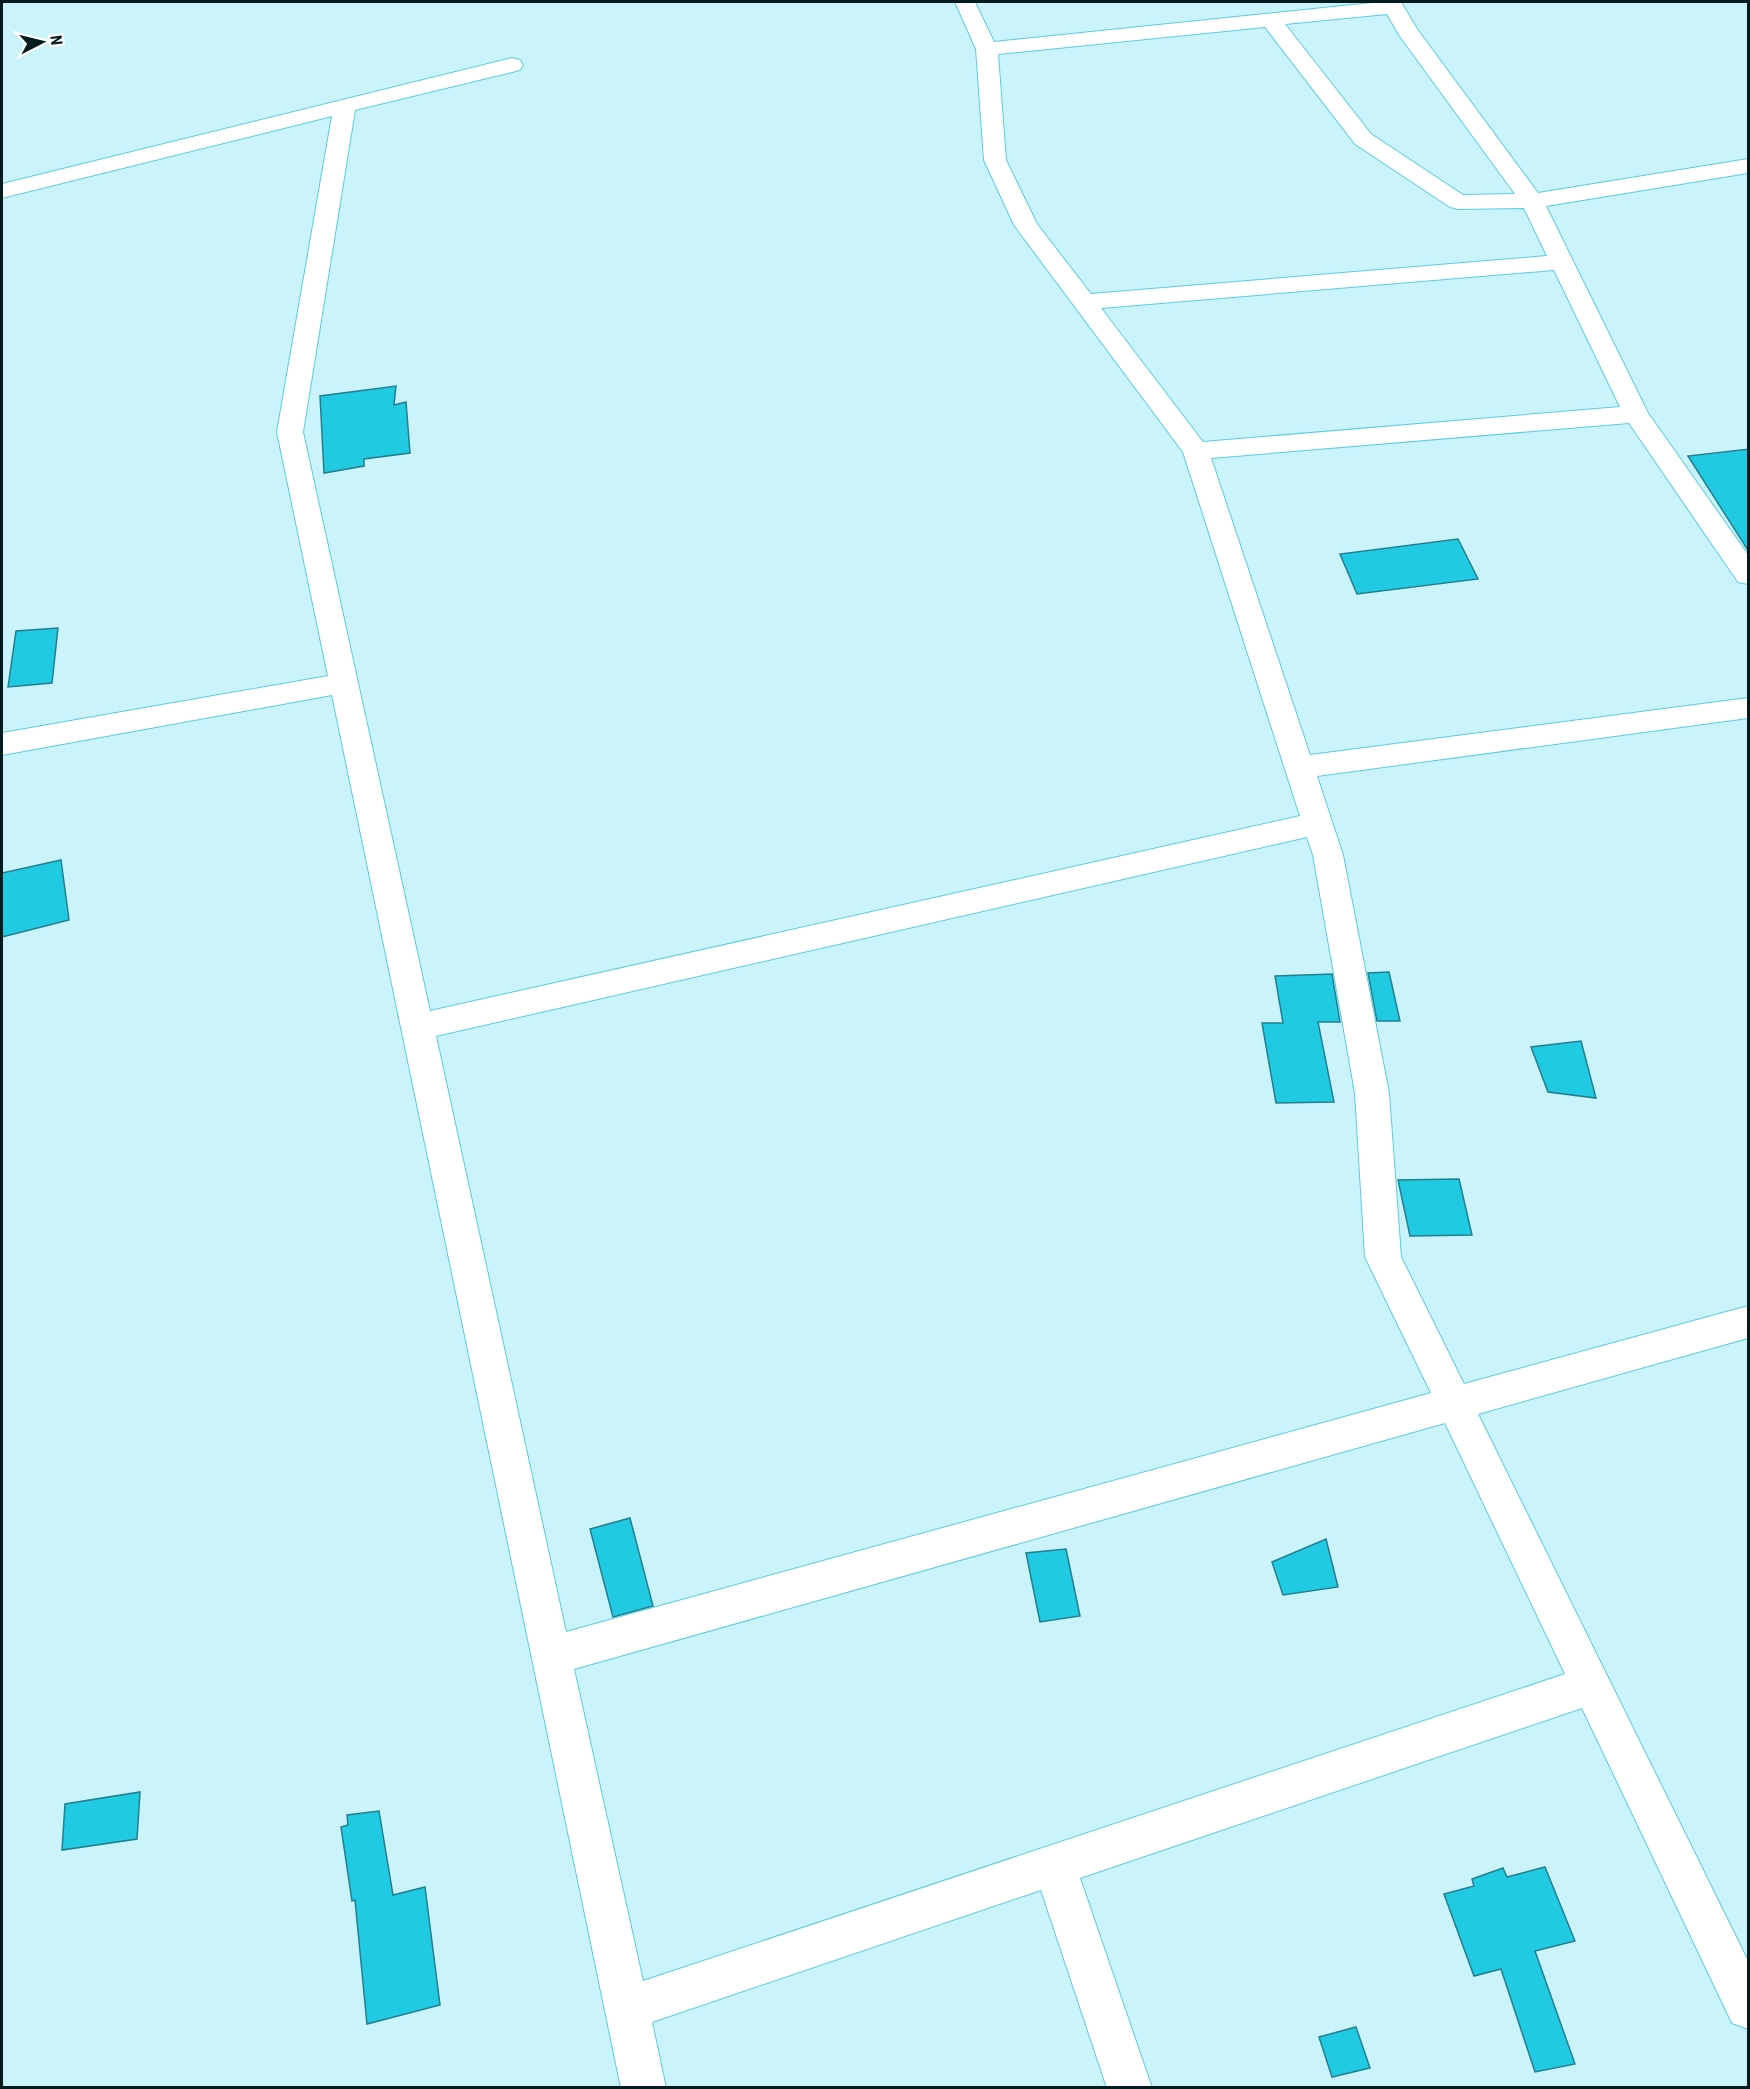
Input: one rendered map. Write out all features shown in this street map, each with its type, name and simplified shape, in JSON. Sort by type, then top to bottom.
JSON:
[{"type":"street","points":[[965,2],[987,48],[995,160],[1026,225],[1196,451],[1328,855],[1372,1093],[1383,1257],[1749,2007]]},
{"type":"street","points":[[987,48],[1392,4],[1532,201],[1636,414],[1749,575]]},
{"type":"street","points":[[1269,19],[1363,139],[1458,202],[1532,201],[1749,166]]},
{"type":"street","points":[[2,190],[512,65]]},
{"type":"street","points":[[345,106],[290,432],[644,2088]]},
{"type":"street","points":[[1084,302],[1562,262]]},
{"type":"street","points":[[1196,451],[1636,414]]},
{"type":"street","points":[[2,744],[344,683]]},
{"type":"street","points":[[1299,767],[1749,708]]},
{"type":"street","points":[[418,1027],[1318,823]]},
{"type":"street","points":[[553,1655],[1749,1322]]},
{"type":"street","points":[[627,2008],[1592,1685]]},
{"type":"street","points":[[1054,1865],[1130,2088]]},
{"type":"building","points":[[396,386],[394,405],[406,402],[410,453],[364,459],[364,466],[324,473],[320,396]]},
{"type":"building","points":[[1749,449],[1749,552],[1688,456]]},
{"type":"building","points":[[1458,539],[1478,579],[1357,594],[1340,554]]},
{"type":"building","points":[[58,628],[52,683],[8,687],[16,631]]},
{"type":"building","points":[[61,860],[69,920],[2,937],[2,873]]},
{"type":"building","points":[[1389,972],[1400,1021],[1377,1021],[1368,973]]},
{"type":"building","points":[[1332,974],[1340,1022],[1318,1022],[1334,1102],[1276,1103],[1262,1023],[1283,1023],[1275,976]]},
{"type":"building","points":[[1581,1041],[1596,1098],[1548,1092],[1531,1047]]},
{"type":"building","points":[[1459,1179],[1472,1235],[1410,1236],[1398,1180]]},
{"type":"building","points":[[630,1518],[653,1606],[613,1617],[590,1529]]},
{"type":"building","points":[[1326,1539],[1338,1587],[1283,1595],[1272,1562]]},
{"type":"building","points":[[1066,1549],[1080,1616],[1040,1622],[1026,1553]]},
{"type":"building","points":[[140,1792],[137,1839],[62,1850],[65,1804]]},
{"type":"building","points":[[379,1811],[393,1895],[425,1887],[440,2005],[367,2024],[355,1900],[352,1901],[341,1827],[348,1825],[347,1815]]},
{"type":"building","points":[[1545,1867],[1575,1941],[1535,1951],[1575,2064],[1535,2072],[1501,1969],[1474,1976],[1444,1894],[1474,1886],[1472,1879],[1503,1868],[1507,1877]]},
{"type":"building","points":[[1356,2027],[1370,2068],[1332,2077],[1319,2037]]}]
